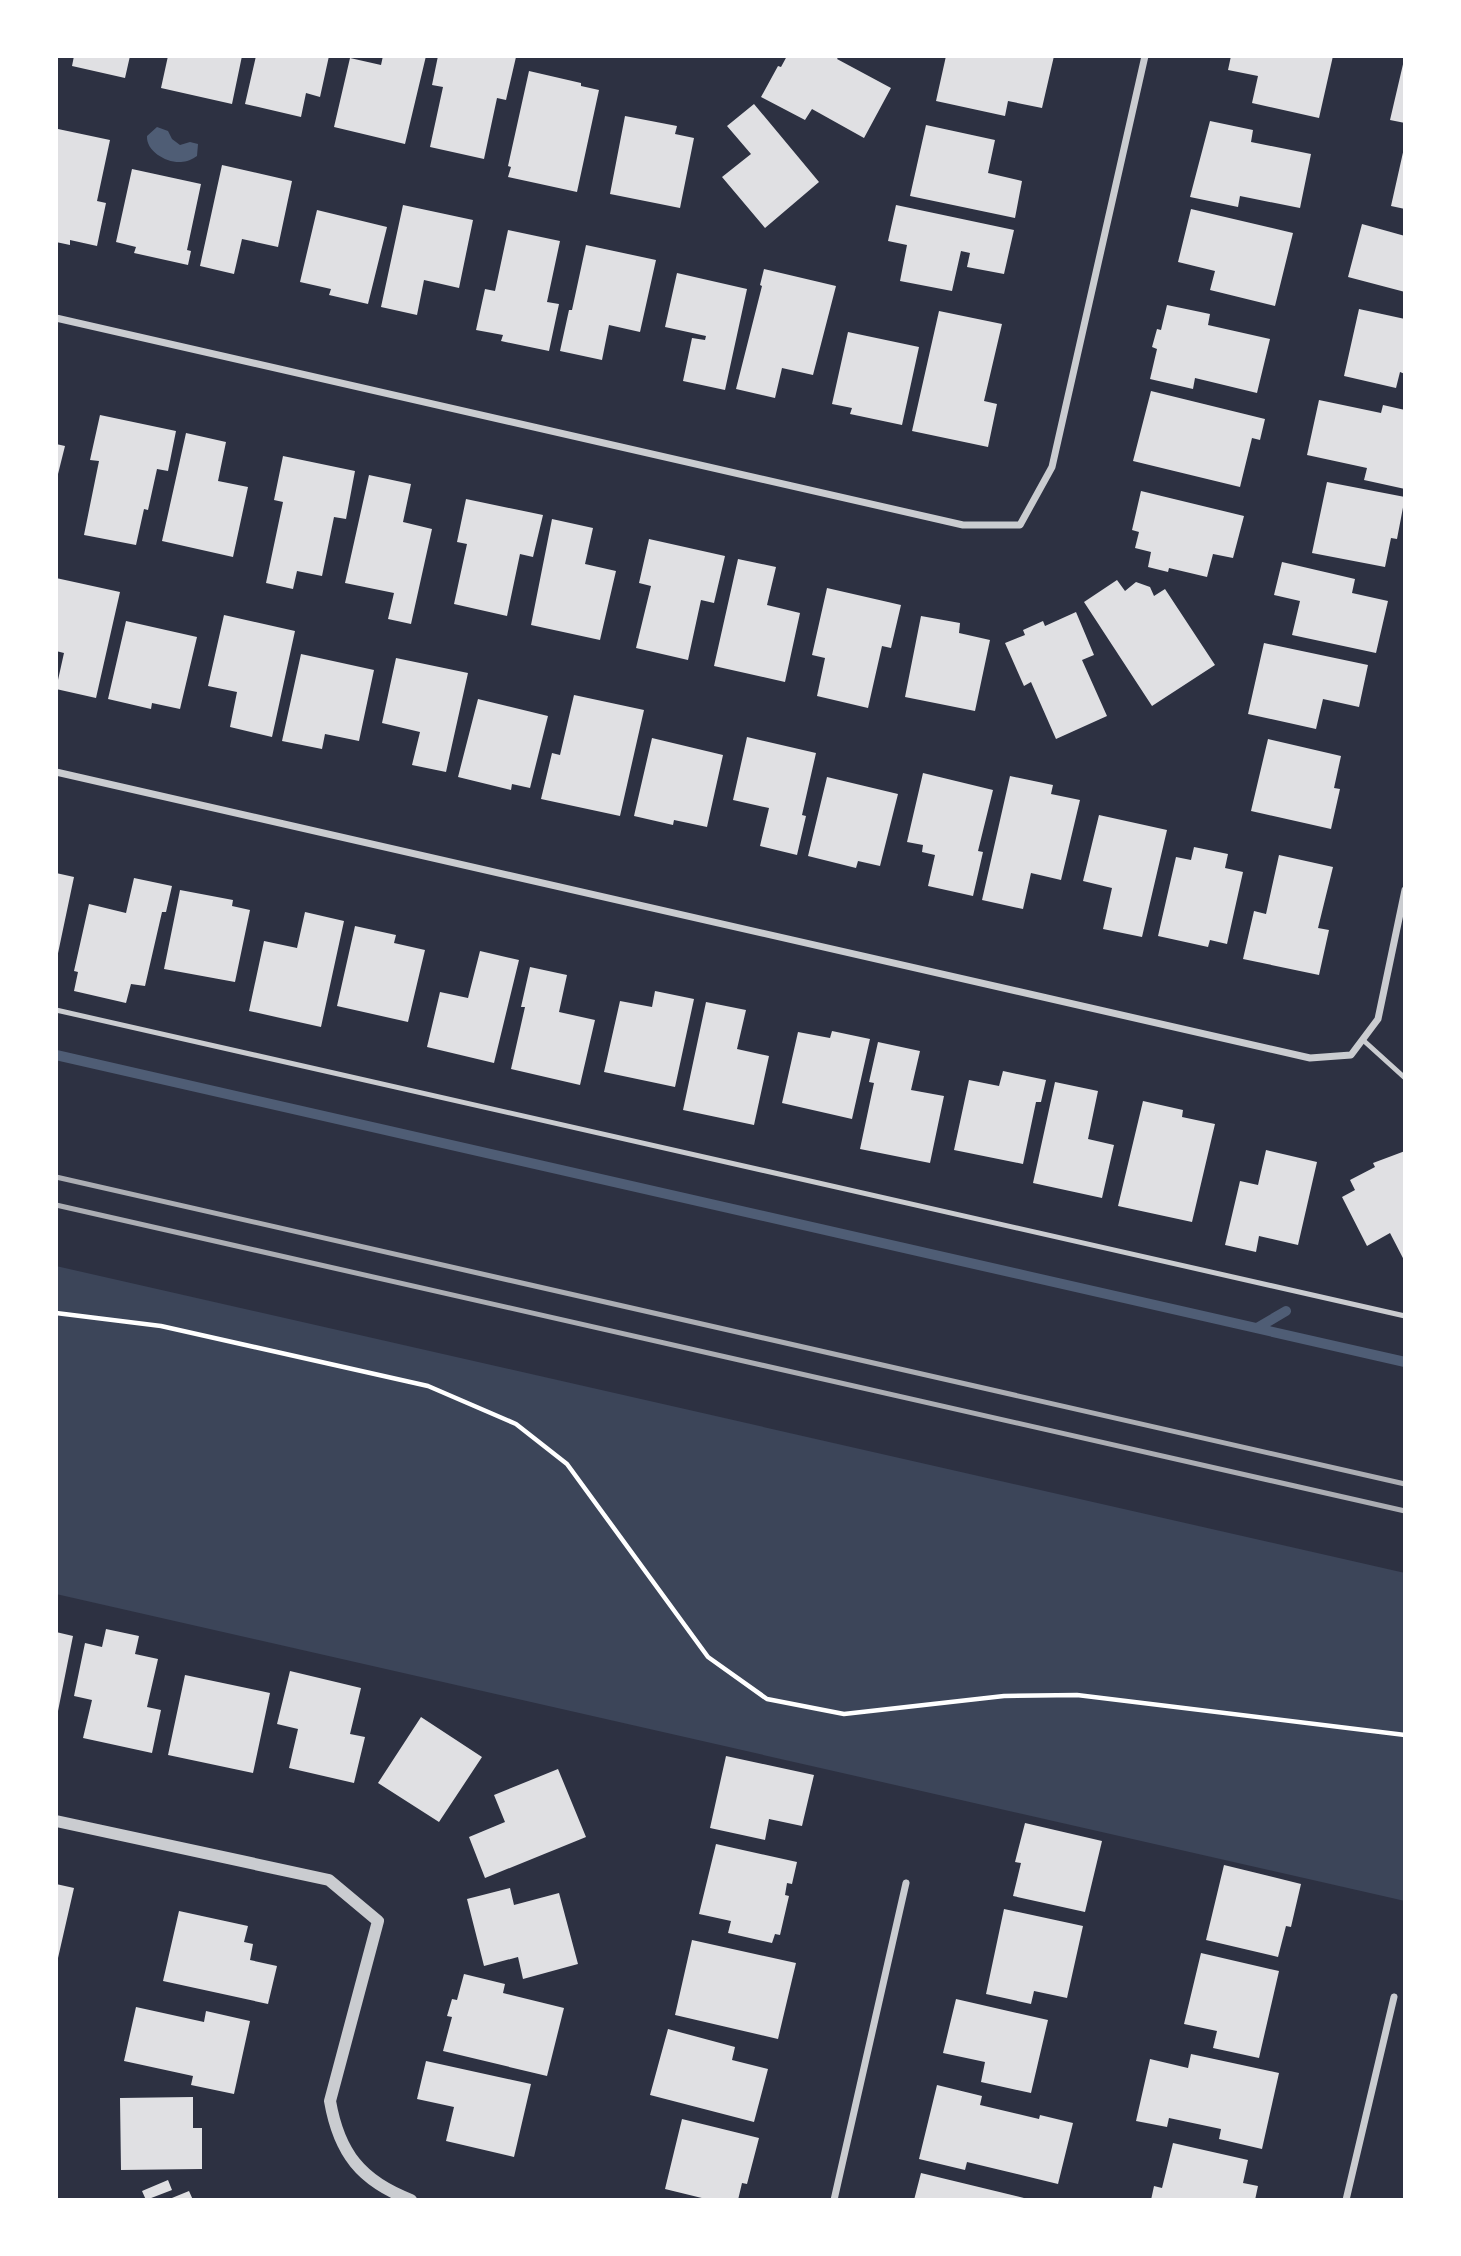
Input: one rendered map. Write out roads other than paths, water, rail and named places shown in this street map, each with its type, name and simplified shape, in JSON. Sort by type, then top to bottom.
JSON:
[{"type":"street","points":[[56,318],[963,526],[1020,524],[1052,467],[1145,56]]},
{"type":"street","points":[[56,772],[1310,1058],[1351,1055],[1378,1019],[1405,890]]},
{"type":"street","points":[[56,1821],[330,1880],[378,1921],[330,2101],[334,2126],[349,2156],[377,2185],[411,2200]]},
{"type":"street","points":[[834,2200],[906,1884]]},
{"type":"street","points":[[1346,2200],[1394,1997]]},
{"type":"lane","points":[[56,1010],[1405,1316]]},
{"type":"lane","points":[[1363,1040],[1405,1078]]},
{"type":"waterway","points":[[56,1055],[1405,1362]]},
{"type":"waterway","points":[[1257,1328],[1286,1311]]},
{"type":"railway","points":[[56,1177],[1405,1484]]},
{"type":"railway","points":[[56,1205],[1405,1511]]}]
